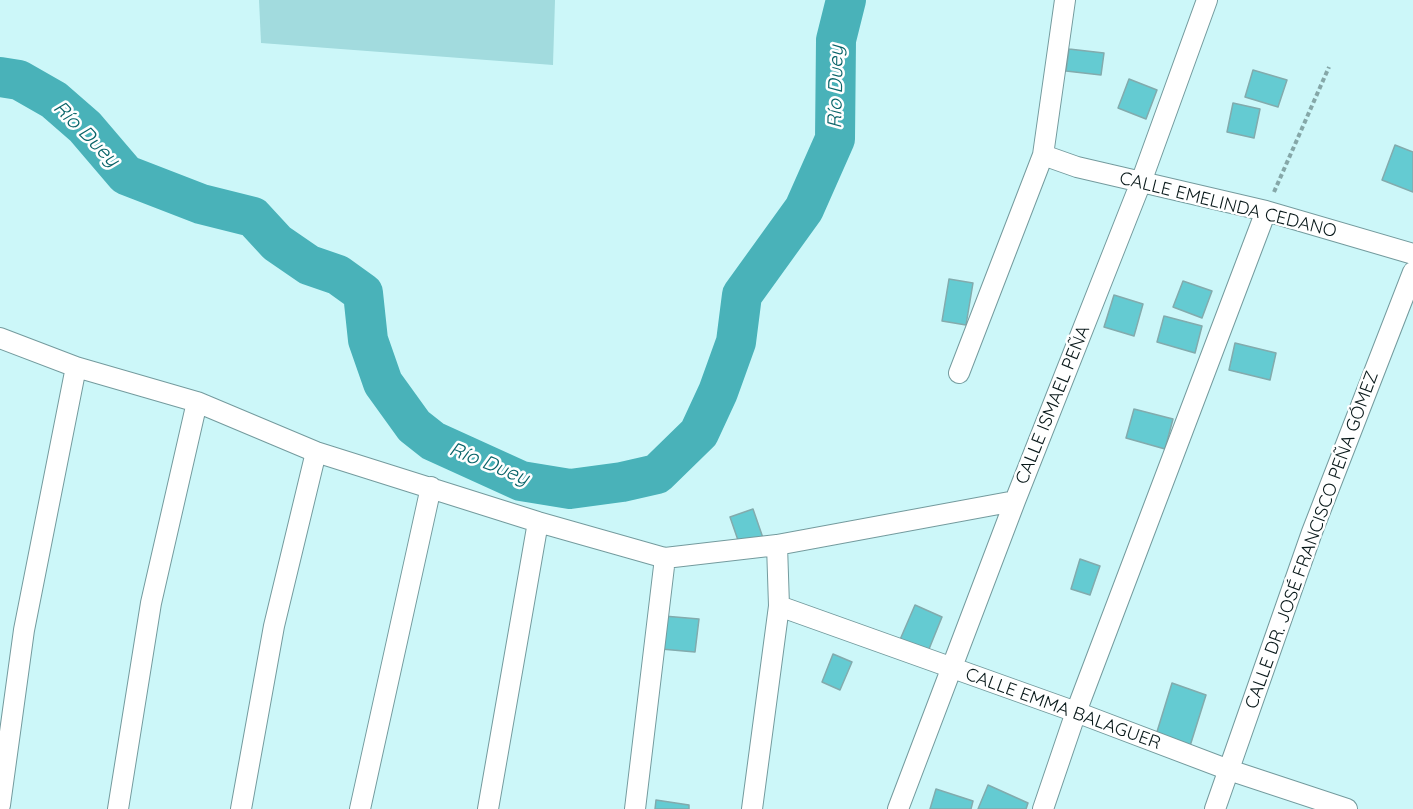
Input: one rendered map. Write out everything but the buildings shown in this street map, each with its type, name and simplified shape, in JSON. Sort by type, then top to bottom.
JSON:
[{"type":"street","points":[[959,373],[1043,155],[1065,0]]},
{"type":"street","name":"CALLE ISMAEL PEÑA","points":[[898,809],[1015,501],[1141,182],[1207,0]]},
{"type":"street","name":"CALLE EMELINDA CEDANO","points":[[1043,155],[1077,167],[1266,211],[1413,255]]},
{"type":"street","points":[[1043,809],[1076,712],[1266,211]]},
{"type":"street","name":"CALLE DR. JOSÉ FRANCISCO PEÑA GÓMEZ","points":[[1215,809],[1312,532],[1413,272]]},
{"type":"street","points":[[0,339],[76,367],[197,402],[316,452],[538,522],[665,558],[777,545],[1015,501]]},
{"type":"street","points":[[0,806],[24,630],[76,367]]},
{"type":"street","points":[[118,809],[151,603],[197,402]]},
{"type":"street","points":[[241,809],[274,626],[316,452]]},
{"type":"street","points":[[360,809],[431,487]]},
{"type":"street","points":[[488,809],[538,522]]},
{"type":"street","points":[[752,809],[779,606],[777,545]]},
{"type":"street","points":[[635,809],[665,558]]},
{"type":"street","name":"CALLE EMMA BALAGUER","points":[[779,606],[1076,712],[1228,770],[1347,809]]},
{"type":"path","points":[[1266,211],[1329,67]]},
{"type":"shaded area","points":[[259,0],[555,0],[553,65],[261,43]]},
{"type":"waterway","name":"Río Duey","points":[[0,77],[19,80],[54,100],[85,127],[126,175],[201,204],[253,217],[277,243],[309,265],[338,275],[363,293],[368,340],[383,383],[414,426],[433,441],[521,481],[570,489],[622,482],[657,474],[699,433],[718,392],[736,342],[742,295],[804,209],[835,139],[836,40],[846,0]]}]
